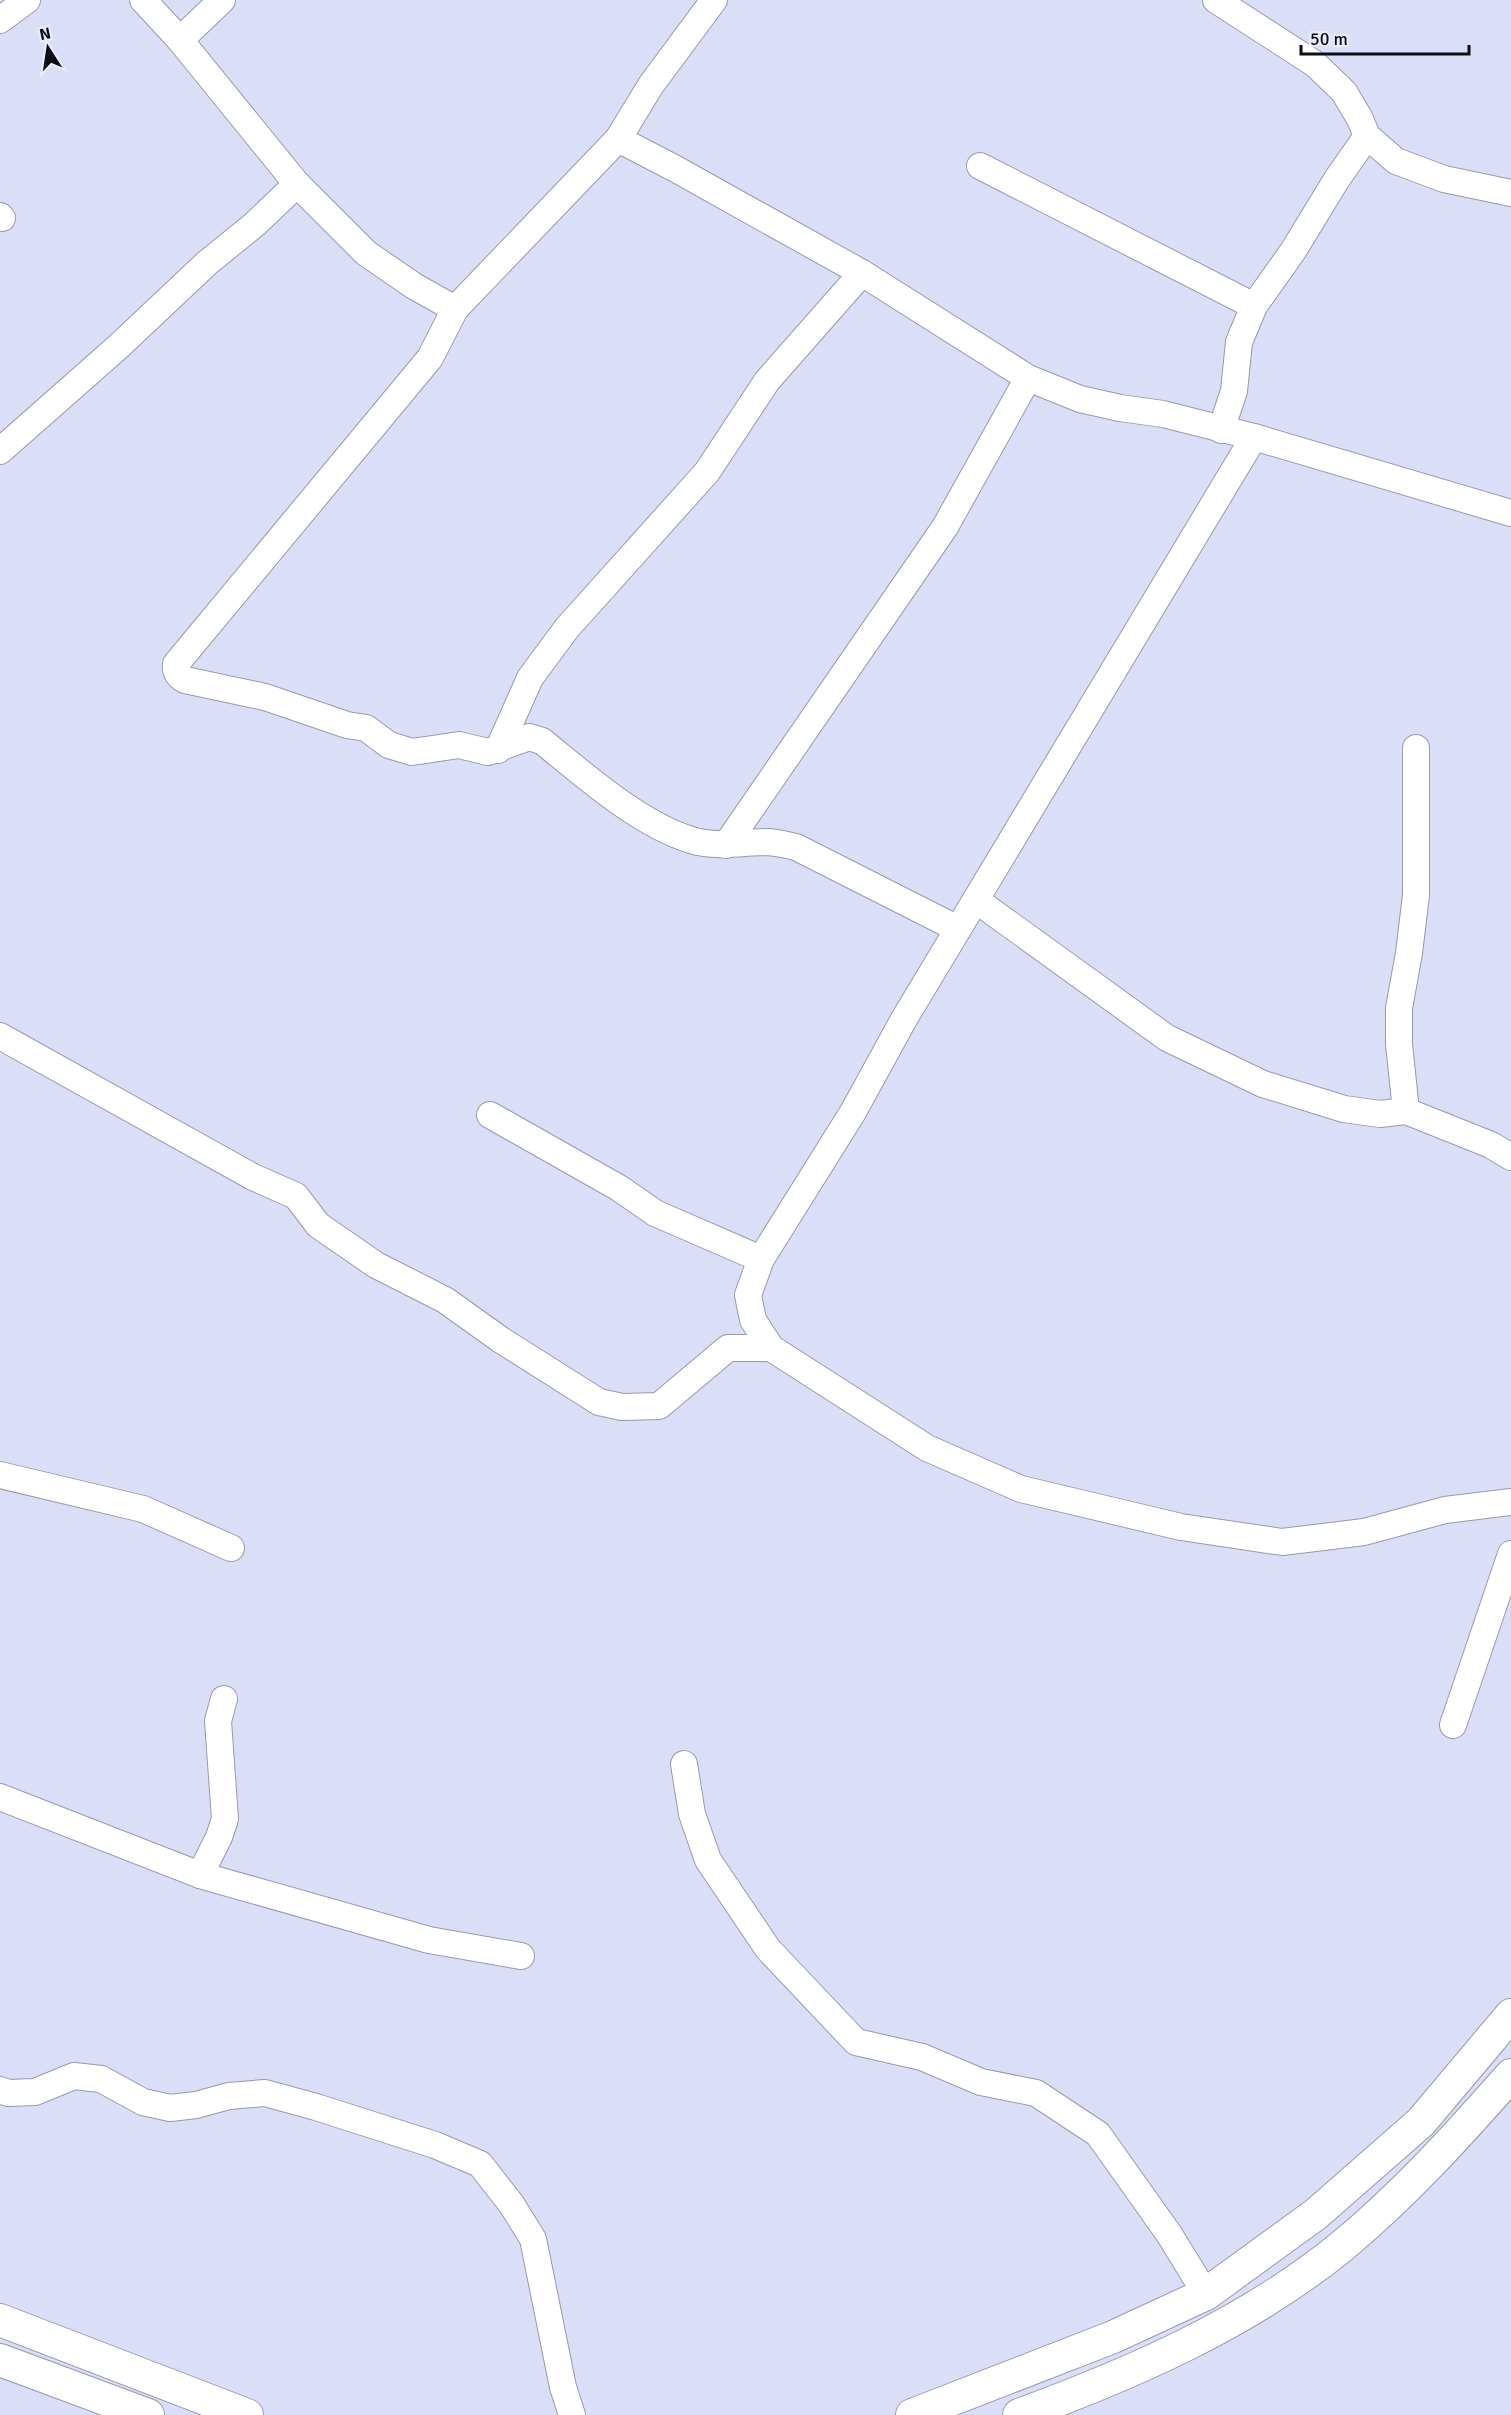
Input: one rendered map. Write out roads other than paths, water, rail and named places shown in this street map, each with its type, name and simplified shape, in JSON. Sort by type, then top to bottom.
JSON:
[{"type":"street","points":[[0,20],[27,0]]},
{"type":"street","points":[[144,0],[180,40],[297,184],[366,253],[414,286],[455,309]]},
{"type":"street","points":[[180,40],[222,0]]},
{"type":"street","points":[[714,0],[651,85],[618,139],[455,309],[430,358],[176,664],[176,671],[185,680],[265,698],[347,725],[366,728],[389,745],[412,752],[459,745],[480,751],[498,750],[530,737],[542,741],[627,807],[664,828],[692,840],[726,846],[771,842],[796,847],[958,929]]},
{"type":"street","points":[[1216,0],[1314,64],[1344,92],[1367,136],[1396,161],[1444,179],[1511,193]]},
{"type":"street","points":[[1221,430],[1234,391],[1239,342],[1254,306],[1293,251],[1367,136]]},
{"type":"street","points":[[618,139],[862,273],[1028,378],[1080,399],[1163,414],[1254,437],[1511,513]]},
{"type":"street","points":[[980,166],[1254,306]]},
{"type":"street","points":[[0,451],[297,184]]},
{"type":"street","points":[[498,750],[530,678],[567,628],[706,472],[767,381],[862,273]]},
{"type":"street","points":[[726,846],[945,527],[1028,378]]},
{"type":"street","points":[[1254,437],[904,1019],[853,1112],[761,1258],[748,1295],[753,1320],[771,1348],[927,1448],[1021,1489],[1181,1527],[1282,1542],[1364,1532],[1445,1510],[1511,1502]]},
{"type":"street","points":[[1406,1111],[1399,1044],[1399,1008],[1416,895],[1416,748]]},
{"type":"street","points":[[975,900],[1167,1038],[1263,1083],[1344,1109],[1380,1114],[1406,1111],[1491,1145],[1511,1156]]},
{"type":"street","points":[[0,1036],[243,1172],[296,1196],[318,1225],[376,1264],[445,1300],[501,1340],[599,1402],[622,1407],[659,1406],[728,1348],[771,1348]]},
{"type":"street","points":[[490,1115],[619,1188],[655,1213],[761,1258]]},
{"type":"street","points":[[0,1475],[143,1509],[231,1548]]},
{"type":"street","points":[[1453,1725],[1511,1554]]},
{"type":"street","points":[[200,1875],[219,1838],[225,1819],[218,1721],[224,1699]]},
{"type":"street","points":[[684,1764],[692,1814],[708,1860],[768,1949],[856,2042],[922,2056],[981,2082],[1036,2093],[1098,2134],[1169,2234],[1206,2294]]},
{"type":"street","points":[[0,1797],[200,1875],[429,1940],[521,1956]]},
{"type":"street","points":[[912,2415],[1113,2337],[1206,2294],[1316,2214],[1420,2122],[1508,2024]]},
{"type":"street","points":[[1019,2415],[1125,2375],[1224,2326],[1279,2291],[1340,2247],[1394,2200],[1448,2146],[1511,2074]]},
{"type":"street","points":[[0,2090],[8,2093],[35,2092],[74,2076],[101,2079],[143,2102],[170,2108],[196,2105],[229,2096],[265,2093],[435,2145],[480,2163],[512,2205],[533,2239],[563,2387],[572,2415]]},
{"type":"street","points":[[0,2320],[247,2415]]},
{"type":"street","points":[[0,2360],[148,2415]]}]
